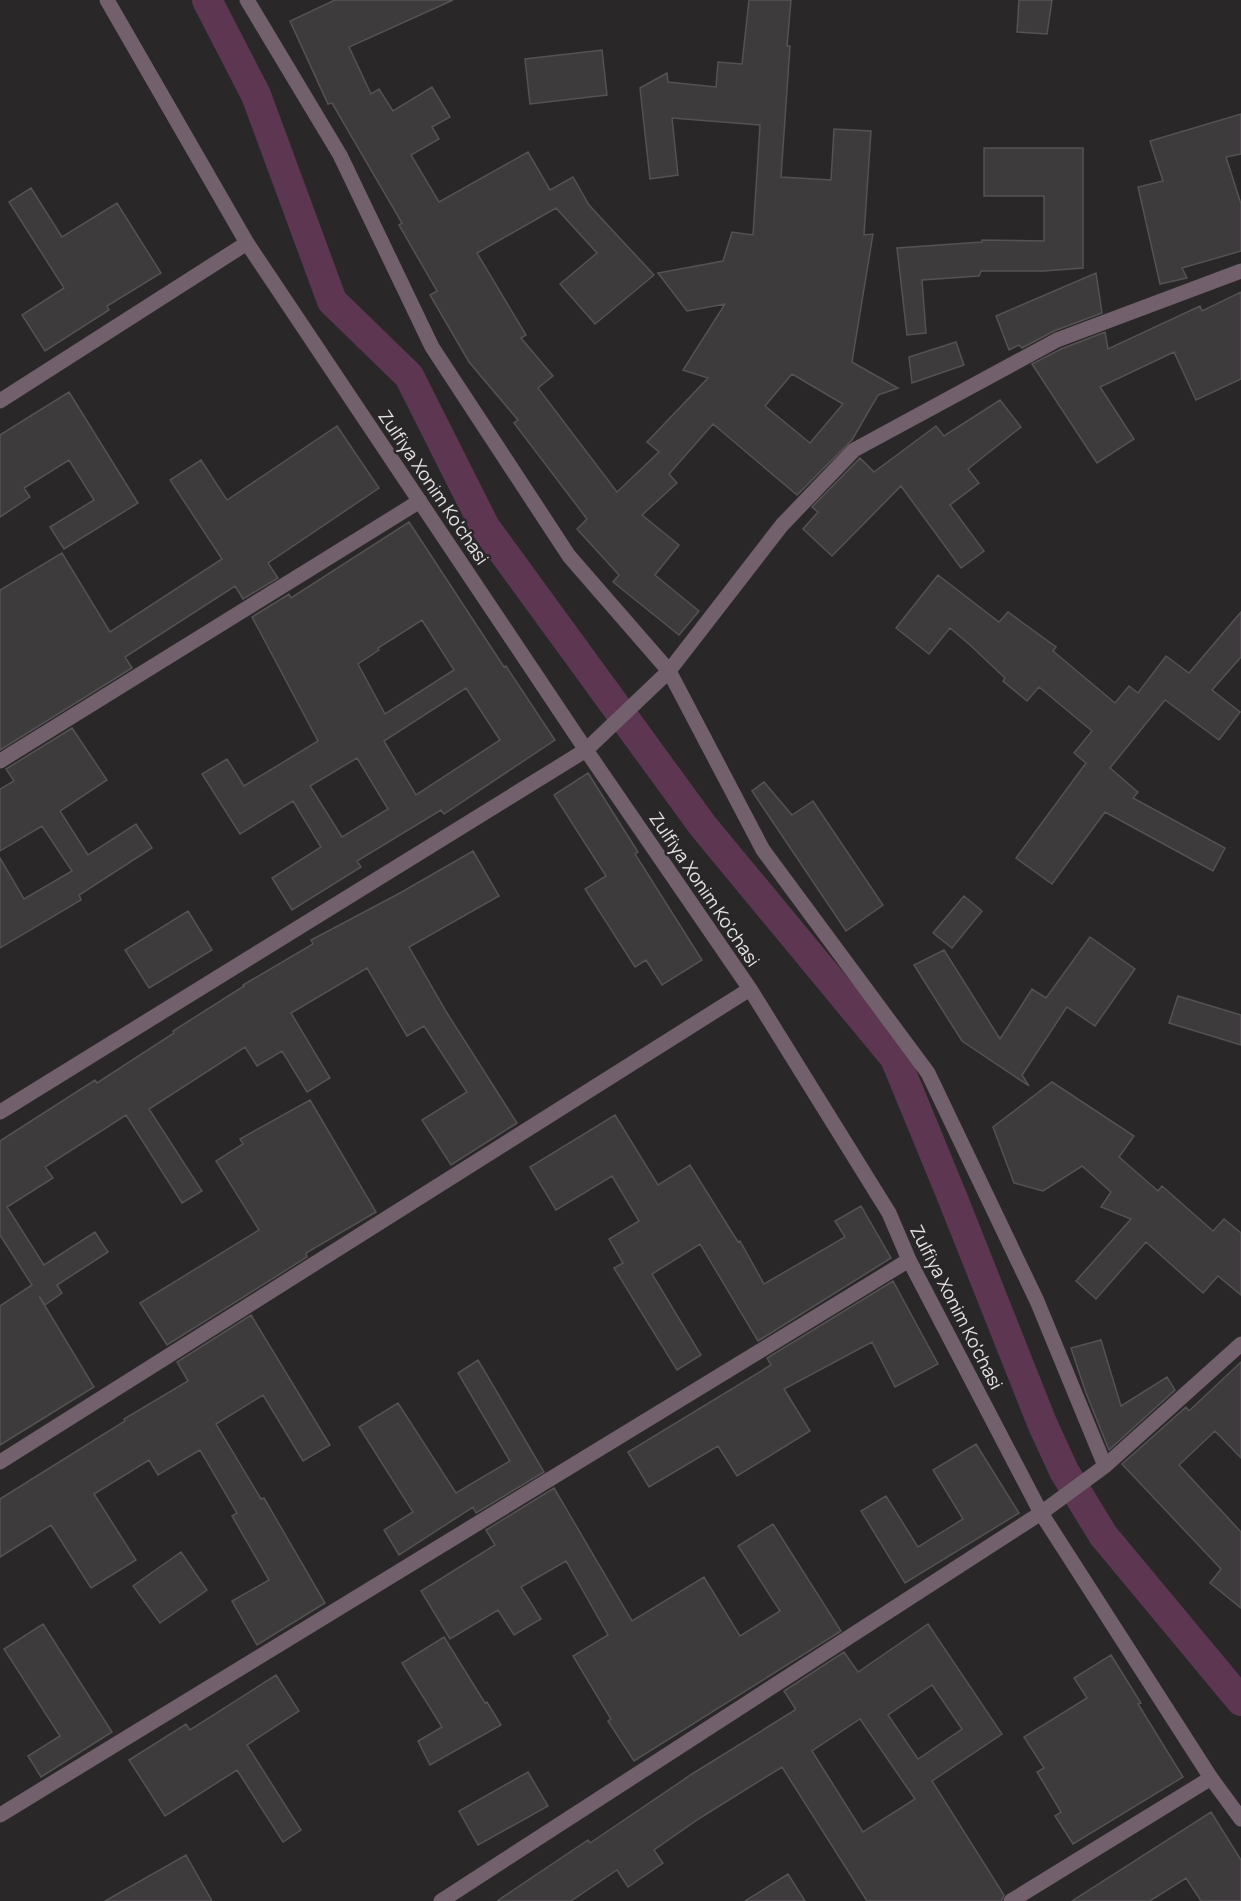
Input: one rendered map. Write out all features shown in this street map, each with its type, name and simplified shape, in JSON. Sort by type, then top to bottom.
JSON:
[{"type":"street","name":"Zulfiya Xonim Ko'chasi","points":[[106,0],[247,243],[586,750],[750,989],[889,1213],[909,1260],[1047,1509],[1211,1778],[1241,1819]]},
{"type":"street","points":[[247,0],[340,155],[432,347],[569,556],[669,671],[763,850],[928,1073],[1036,1301],[1105,1466]]},
{"type":"street","points":[[0,401],[247,243]]},
{"type":"street","points":[[0,1112],[586,750],[669,671],[782,525],[854,450],[1057,340],[1241,271]]},
{"type":"street","points":[[0,761],[420,501]]},
{"type":"street","points":[[0,1462],[750,989]]},
{"type":"street","points":[[0,1815],[909,1260]]},
{"type":"street","points":[[441,1901],[1047,1509],[1105,1466],[1241,1344]]},
{"type":"street","points":[[1011,1901],[1211,1778]]},
{"type":"building","points":[[335,0],[453,0],[349,47],[371,94],[379,89],[393,111],[432,87],[450,117],[432,127],[439,139],[411,155],[439,202],[528,152],[550,190],[573,177],[589,205],[654,275],[595,324],[560,284],[597,253],[556,208],[477,253],[526,335],[521,338],[553,376],[538,388],[617,492],[659,452],[647,442],[708,378],[683,370],[725,304],[687,311],[658,273],[723,261],[732,232],[753,235],[760,125],[672,118],[678,175],[650,179],[640,88],[667,73],[668,82],[716,87],[718,62],[742,64],[749,0],[791,0],[781,177],[831,180],[834,129],[871,131],[864,235],[873,234],[852,362],[898,388],[878,395],[852,440],[797,495],[713,424],[669,474],[677,483],[642,515],[679,545],[655,575],[699,611],[679,635],[613,582],[619,575],[577,529],[587,519],[514,423],[518,420],[469,362],[430,295],[437,291],[399,225],[402,223],[332,103],[328,104],[290,21]],"holes":[[[792,374],[843,404],[810,443],[765,406]]]},
{"type":"building","points":[[1019,0],[1052,0],[1047,34],[1017,32]]},
{"type":"building","points":[[602,50],[607,95],[530,104],[525,59]]},
{"type":"building","points":[[1241,114],[1241,154],[1226,157],[1241,204],[1241,251],[1182,268],[1187,278],[1160,284],[1138,187],[1163,181],[1150,141]]},
{"type":"building","points":[[984,148],[1083,148],[1083,268],[1044,271],[981,271],[979,276],[922,280],[926,333],[907,335],[897,248],[982,242],[982,240],[1044,241],[1044,196],[984,196]]},
{"type":"building","points":[[31,188],[62,237],[117,203],[161,273],[107,306],[109,310],[45,351],[22,315],[64,288],[9,202]]},
{"type":"building","points":[[1096,273],[1102,313],[1054,331],[1022,348],[1019,345],[1009,350],[996,316]]},
{"type":"building","points":[[1241,292],[1241,379],[1196,400],[1174,352],[1100,387],[1134,439],[1097,463],[1032,364],[1061,349],[1105,332],[1108,349],[1200,306],[1202,311]]},
{"type":"building","points":[[956,342],[964,365],[912,383],[909,357]]},
{"type":"building","points":[[69,392],[138,503],[64,549],[50,527],[94,500],[69,460],[24,488],[30,497],[0,517],[0,435]]},
{"type":"building","points":[[1000,400],[1021,427],[968,469],[979,483],[950,505],[984,551],[961,568],[901,486],[832,556],[803,529],[818,512],[812,507],[860,458],[874,472],[936,426],[944,436]]},
{"type":"building","points":[[337,426],[379,488],[268,563],[278,578],[243,599],[235,586],[125,657],[132,668],[0,750],[0,590],[62,553],[110,632],[222,559],[170,480],[201,460],[227,500]]},
{"type":"building","points":[[409,522],[555,740],[444,814],[441,810],[357,861],[361,867],[292,910],[272,878],[321,847],[293,801],[240,834],[202,774],[227,759],[244,786],[318,741],[252,617],[289,594],[291,598]],"holes":[[[422,620],[454,670],[385,714],[358,664],[379,650],[378,648]],[[466,688],[500,740],[416,795],[384,741]],[[357,758],[388,809],[342,837],[310,786]]]},
{"type":"building","points":[[938,575],[999,622],[1008,612],[1056,647],[1053,651],[1115,703],[1129,686],[1138,693],[1166,656],[1189,673],[1241,612],[1241,657],[1212,690],[1240,712],[1219,740],[1165,700],[1110,768],[1138,792],[1133,798],[1225,848],[1213,871],[1105,812],[1052,884],[1016,858],[1086,763],[1074,753],[1092,731],[1039,687],[1027,701],[1003,681],[1005,678],[950,628],[929,654],[896,628]]},
{"type":"building","points":[[72,728],[107,780],[60,811],[88,855],[136,824],[152,848],[79,895],[81,900],[0,948],[0,858],[24,899],[72,871],[42,826],[0,851],[0,789],[14,781],[6,769]]},
{"type":"building","points":[[588,773],[638,852],[635,854],[702,960],[662,985],[646,960],[635,967],[585,889],[606,876],[554,795]]},
{"type":"building","points":[[764,782],[792,815],[813,801],[883,905],[846,931],[752,791]]},
{"type":"building","points":[[473,851],[499,896],[409,947],[447,1013],[517,1123],[451,1165],[422,1120],[467,1092],[424,1026],[407,1036],[367,968],[291,1013],[330,1078],[307,1092],[282,1051],[257,1066],[245,1047],[149,1109],[202,1191],[182,1203],[126,1115],[45,1167],[53,1178],[7,1207],[44,1265],[95,1232],[108,1252],[57,1285],[62,1293],[45,1305],[39,1296],[94,1387],[0,1445],[0,1306],[32,1285],[0,1235],[0,1141],[95,1080],[97,1083],[243,985],[313,944],[311,940]]},
{"type":"building","points":[[964,896],[982,911],[952,948],[933,933]]},
{"type":"building","points":[[188,911],[212,950],[149,988],[125,950]]},
{"type":"building","points":[[1090,937],[1135,969],[1095,1026],[1067,1007],[1022,1075],[1029,1086],[962,1041],[914,965],[944,950],[1000,1039],[1032,989],[1046,998]]},
{"type":"building","points":[[1178,996],[1241,1015],[1241,1045],[1169,1023]]},
{"type":"building","points":[[1052,1082],[1134,1136],[1119,1157],[1158,1191],[1162,1186],[1213,1231],[1224,1219],[1241,1233],[1241,1295],[1218,1276],[1203,1293],[1146,1242],[1096,1299],[1076,1281],[1131,1219],[1101,1207],[1111,1192],[1082,1166],[1043,1191],[1014,1183],[993,1127]]},
{"type":"building","points":[[310,1100],[376,1212],[306,1253],[307,1257],[167,1345],[140,1303],[259,1230],[216,1161],[243,1144],[240,1139]]},
{"type":"building","points":[[615,1115],[658,1185],[690,1165],[738,1242],[740,1241],[764,1284],[845,1237],[835,1221],[861,1206],[891,1258],[758,1341],[700,1244],[652,1274],[701,1355],[677,1370],[614,1268],[623,1263],[609,1239],[639,1221],[612,1176],[556,1210],[530,1167]]},
{"type":"building","points":[[893,1281],[938,1364],[895,1387],[872,1342],[784,1389],[810,1431],[737,1476],[718,1446],[649,1487],[628,1452],[771,1365],[767,1358]]},
{"type":"building","points":[[251,1315],[330,1445],[303,1461],[263,1395],[216,1424],[261,1499],[264,1498],[325,1603],[257,1645],[232,1601],[269,1580],[232,1516],[237,1513],[200,1450],[158,1475],[149,1460],[94,1494],[136,1560],[91,1588],[51,1525],[0,1557],[0,1499],[125,1421],[124,1419],[188,1381],[177,1362]]},
{"type":"building","points":[[1101,1340],[1121,1406],[1167,1377],[1175,1390],[1109,1450],[1071,1348]]},
{"type":"building","points":[[478,1360],[544,1472],[476,1513],[473,1507],[399,1555],[384,1530],[413,1512],[359,1427],[398,1403],[456,1493],[510,1461],[458,1373]]},
{"type":"building","points":[[1241,1362],[1241,1458],[1215,1431],[1179,1465],[1241,1532],[1241,1608],[1210,1583],[1221,1569],[1122,1464],[1186,1407],[1189,1411]]},
{"type":"building","points":[[976,1444],[1019,1513],[905,1583],[861,1511],[886,1496],[918,1547],[963,1519],[933,1470]]},
{"type":"building","points":[[554,1488],[632,1621],[704,1577],[740,1636],[780,1611],[738,1546],[773,1524],[841,1631],[634,1761],[608,1721],[611,1719],[573,1656],[608,1635],[566,1561],[521,1587],[541,1619],[514,1635],[498,1610],[450,1639],[421,1591],[495,1545],[486,1530]]},
{"type":"building","points":[[181,1552],[207,1590],[160,1623],[133,1586]]},
{"type":"building","points":[[43,1624],[112,1732],[41,1777],[28,1756],[60,1736],[4,1649]]},
{"type":"building","points":[[928,1624],[1002,1734],[932,1781],[1004,1895],[1001,1901],[867,1901],[782,1767],[700,1818],[654,1850],[663,1863],[628,1887],[617,1870],[571,1901],[497,1901],[588,1840],[590,1843],[692,1774],[795,1710],[784,1691],[844,1652],[858,1672]],"holes":[[[932,1685],[962,1729],[918,1759],[888,1715]],[[860,1719],[915,1799],[863,1832],[812,1751]]]},
{"type":"building","points":[[444,1637],[501,1725],[430,1765],[418,1741],[442,1727],[402,1663]]},
{"type":"building","points":[[1111,1655],[1183,1777],[1073,1844],[1055,1816],[1061,1812],[1037,1772],[1044,1768],[1024,1737],[1087,1698],[1074,1678]]},
{"type":"building","points":[[276,1675],[299,1711],[247,1745],[301,1830],[283,1842],[237,1770],[165,1816],[129,1760],[186,1724],[190,1730]]},
{"type":"building","points":[[528,1772],[548,1806],[478,1845],[459,1811]]},
{"type":"building","points":[[1211,1812],[1241,1860],[1241,1901],[1201,1901],[1186,1878],[1150,1901],[1072,1901]]},
{"type":"building","points":[[186,1855],[212,1901],[105,1901]]},
{"type":"building","points":[[788,1874],[805,1901],[745,1901]]},
{"type":"waterway","points":[[207,0],[256,95],[332,301],[409,376],[485,527],[703,826],[895,1058],[1042,1423],[1064,1471],[1103,1535],[1241,1701]]}]
